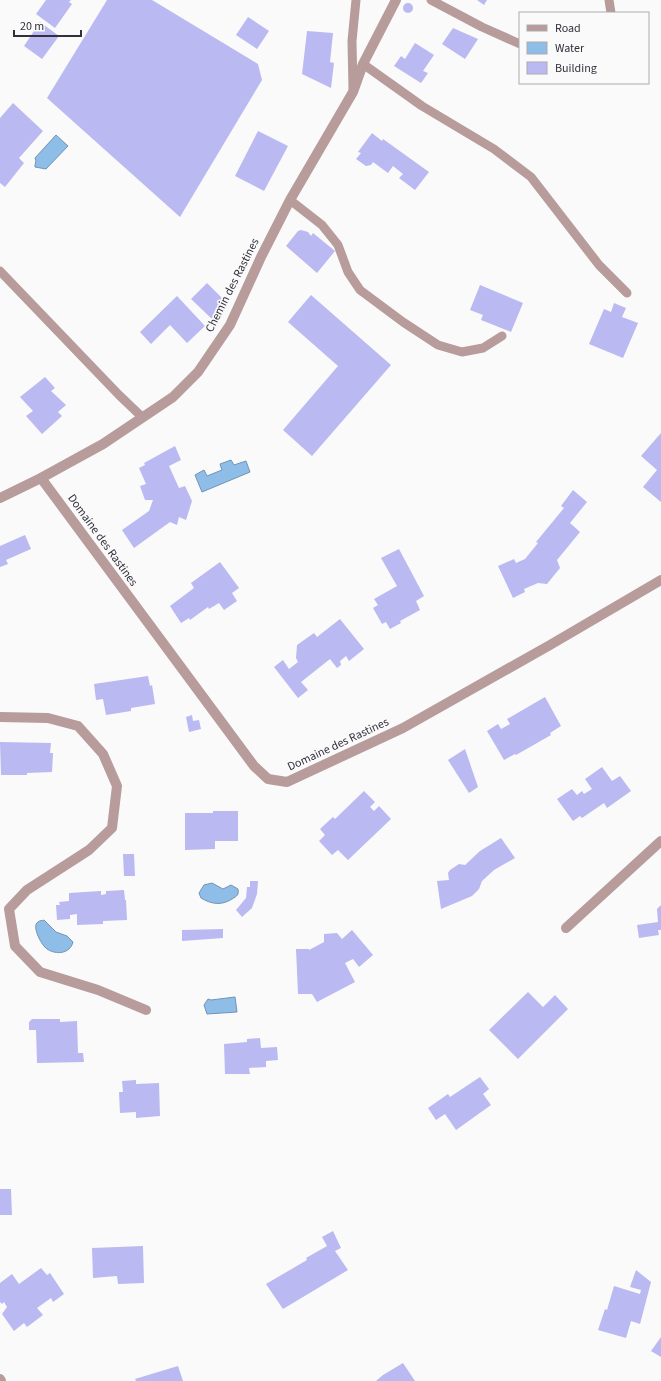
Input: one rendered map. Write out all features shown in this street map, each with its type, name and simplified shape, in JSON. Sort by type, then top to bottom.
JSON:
[{"type":"street","name":"Chemin des Rastines","points":[[0,498],[41,478],[103,444],[173,397],[198,372],[230,325],[261,257],[290,200],[353,92],[363,64],[396,0]]},
{"type":"street","name":"Domaine des Rastines","points":[[41,478],[254,766],[268,779],[287,782],[403,728],[661,580]]},
{"type":"street","points":[[0,717],[48,718],[78,726],[103,754],[117,786],[112,828],[89,850],[27,890],[10,909],[15,946],[40,972],[98,990],[146,1010]]},
{"type":"street","points":[[566,928],[661,841]]},
{"type":"lane","points":[[353,92],[352,41],[356,0]]},
{"type":"lane","points":[[431,0],[519,44]]},
{"type":"lane","points":[[609,0],[611,12]]},
{"type":"lane","points":[[363,64],[422,106],[494,149],[531,177],[599,265],[627,293]]},
{"type":"lane","points":[[290,200],[322,225],[338,245],[348,272],[360,290],[403,322],[438,345],[462,352],[483,348],[502,336]]},
{"type":"lane","points":[[0,271],[142,417]]},
{"type":"water","points":[[56,135],[68,146],[46,169],[35,167],[35,158]]},
{"type":"water","points":[[231,460],[234,465],[246,461],[250,472],[202,492],[195,475],[204,470],[207,476],[222,470],[220,464]]},
{"type":"water","points":[[212,883],[223,889],[231,885],[238,889],[238,894],[224,903],[209,902],[201,898],[199,893],[204,885]]},
{"type":"water","points":[[44,920],[56,932],[67,936],[73,942],[69,949],[58,953],[45,947],[36,932],[36,924]]},
{"type":"water","points":[[235,997],[237,1012],[207,1014],[204,1005],[208,999],[211,1000]]},
{"type":"building","points":[[46,0],[71,0],[69,2],[72,4],[55,28],[36,14]]},
{"type":"building","points":[[107,0],[152,0],[258,64],[262,80],[180,217],[47,98]]},
{"type":"building","points":[[477,0],[487,0],[484,5]]},
{"type":"building","points":[[406,3],[410,3],[413,8],[410,13],[406,13],[403,10],[403,6]]},
{"type":"building","points":[[248,17],[269,31],[257,49],[236,35]]},
{"type":"building","points":[[40,22],[59,36],[42,59],[24,46]]},
{"type":"building","points":[[453,28],[478,39],[465,59],[442,44]]},
{"type":"building","points":[[307,31],[333,33],[330,62],[334,63],[331,88],[302,74]]},
{"type":"building","points":[[415,43],[434,55],[423,71],[428,73],[421,83],[394,66],[401,56],[405,59]]},
{"type":"building","points":[[13,103],[43,131],[19,158],[24,163],[5,187],[0,183],[0,118]]},
{"type":"building","points":[[258,131],[288,146],[264,191],[235,176]]},
{"type":"building","points":[[372,133],[382,141],[383,139],[429,172],[415,190],[399,178],[403,174],[393,166],[388,173],[373,162],[371,165],[366,166],[356,159],[361,153],[358,152]]},
{"type":"building","points":[[301,230],[308,232],[311,236],[313,233],[335,251],[317,273],[286,246],[298,231]]},
{"type":"building","points":[[207,283],[227,303],[212,319],[191,299]]},
{"type":"building","points":[[480,285],[523,303],[511,332],[481,320],[483,315],[470,310]]},
{"type":"building","points":[[311,295],[391,365],[312,456],[283,430],[338,366],[288,322]]},
{"type":"building","points":[[177,296],[205,326],[187,343],[170,325],[151,344],[140,332]]},
{"type":"building","points":[[614,303],[626,308],[622,317],[638,323],[623,358],[589,344],[604,309],[611,312]]},
{"type":"building","points":[[45,377],[55,388],[51,391],[66,405],[58,412],[62,416],[42,434],[26,416],[33,411],[20,397]]},
{"type":"building","points":[[661,433],[661,502],[643,487],[657,470],[641,456]]},
{"type":"building","points":[[175,446],[181,460],[169,466],[179,488],[185,486],[192,501],[186,520],[179,517],[177,525],[170,522],[134,548],[122,530],[149,511],[153,500],[145,500],[140,486],[146,484],[139,468],[145,465],[144,463]]},
{"type":"building","points":[[573,490],[587,502],[570,523],[580,532],[557,560],[560,568],[547,584],[538,583],[524,589],[525,592],[513,598],[498,566],[514,559],[516,563],[525,559],[538,543],[536,542],[564,508],[561,506]]},
{"type":"building","points":[[25,535],[31,549],[6,560],[8,564],[0,567],[0,546]]},
{"type":"building","points":[[399,549],[424,596],[416,601],[420,610],[400,621],[401,623],[390,629],[386,622],[382,624],[373,608],[378,605],[374,599],[397,586],[381,558]]},
{"type":"building","points":[[220,562],[239,588],[232,593],[237,601],[224,610],[219,603],[209,609],[208,607],[190,620],[189,618],[181,623],[170,606],[194,588],[191,583]]},
{"type":"building","points":[[340,619],[364,649],[349,661],[346,656],[340,661],[341,665],[337,668],[330,659],[301,682],[308,690],[298,698],[274,667],[283,660],[289,669],[298,662],[296,658],[297,645],[314,633],[317,637]]},
{"type":"building","points":[[148,676],[150,686],[152,685],[155,704],[131,708],[131,711],[106,715],[103,699],[96,700],[94,684]]},
{"type":"building","points":[[545,697],[561,726],[550,733],[551,735],[516,755],[515,754],[504,760],[487,731],[498,724],[501,729],[510,724],[507,719]]},
{"type":"building","points":[[192,715],[193,721],[199,720],[201,729],[189,732],[186,717]]},
{"type":"building","points":[[0,742],[51,743],[50,753],[53,753],[52,772],[27,773],[27,775],[1,775]]},
{"type":"building","points":[[465,749],[478,787],[469,793],[448,760]]},
{"type":"building","points":[[602,767],[612,781],[620,776],[631,791],[607,808],[604,803],[582,818],[580,816],[573,821],[557,799],[572,789],[577,795],[582,791],[584,794],[592,789],[585,779]]},
{"type":"building","points":[[364,791],[375,802],[370,807],[374,811],[379,806],[391,819],[348,860],[338,850],[332,855],[319,841],[325,835],[320,829],[333,817],[335,819]]},
{"type":"building","points":[[213,811],[238,811],[238,841],[215,841],[215,849],[185,850],[185,813],[213,813]]},
{"type":"building","points":[[501,838],[515,858],[494,870],[482,881],[479,889],[472,896],[441,909],[437,881],[449,880],[448,873],[450,870],[459,864],[465,865],[480,851]]},
{"type":"building","points":[[123,854],[134,854],[135,876],[124,876]]},
{"type":"building","points":[[250,881],[258,881],[257,894],[252,908],[242,917],[236,910],[246,898],[247,887],[250,887]]},
{"type":"building","points":[[124,890],[127,920],[103,921],[103,924],[77,925],[77,914],[70,915],[70,919],[57,920],[56,905],[60,905],[59,902],[69,901],[69,893],[101,891],[101,895],[106,894],[106,891]]},
{"type":"building","points":[[661,905],[661,930],[658,930],[659,935],[639,938],[637,925],[658,922],[657,909]]},
{"type":"building","points":[[223,929],[223,938],[182,941],[182,930]]},
{"type":"building","points":[[352,930],[373,955],[359,967],[353,959],[345,963],[355,982],[317,1002],[312,994],[298,994],[296,949],[309,950],[324,942],[324,934],[337,933],[342,939]]},
{"type":"building","points":[[528,992],[543,1007],[555,995],[568,1009],[518,1059],[489,1030]]},
{"type":"building","points":[[32,1019],[60,1019],[60,1022],[77,1021],[78,1053],[83,1053],[84,1062],[37,1063],[36,1030],[29,1030],[29,1022]]},
{"type":"building","points":[[260,1038],[261,1048],[277,1047],[278,1060],[266,1061],[266,1067],[249,1068],[250,1074],[225,1074],[224,1044],[247,1042],[247,1039]]},
{"type":"building","points":[[480,1077],[489,1089],[483,1094],[491,1105],[456,1130],[445,1114],[436,1120],[428,1108],[448,1094],[450,1097]]},
{"type":"building","points":[[136,1080],[136,1084],[159,1083],[160,1116],[136,1118],[136,1112],[120,1113],[119,1092],[123,1092],[122,1081]]},
{"type":"building","points":[[0,1189],[11,1189],[12,1215],[0,1215]]},
{"type":"building","points":[[333,1231],[341,1248],[335,1251],[348,1270],[283,1309],[266,1284],[307,1260],[306,1258],[327,1246],[322,1237]]},
{"type":"building","points":[[143,1246],[144,1283],[118,1284],[117,1276],[93,1278],[92,1248]]},
{"type":"building","points":[[41,1268],[47,1275],[50,1273],[64,1294],[53,1302],[51,1298],[37,1308],[43,1315],[27,1327],[24,1323],[14,1331],[2,1314],[7,1307],[4,1302],[2,1304],[0,1302],[0,1283],[12,1274],[19,1284]]},
{"type":"building","points":[[636,1270],[651,1282],[640,1324],[631,1321],[626,1338],[598,1330],[605,1309],[607,1310],[614,1286],[640,1294],[641,1290],[630,1287]]},
{"type":"building","points":[[661,1337],[661,1357],[651,1351]]},
{"type":"building","points":[[403,1363],[415,1381],[376,1381],[383,1375]]},
{"type":"building","points":[[178,1366],[183,1381],[136,1381],[135,1379]]}]
